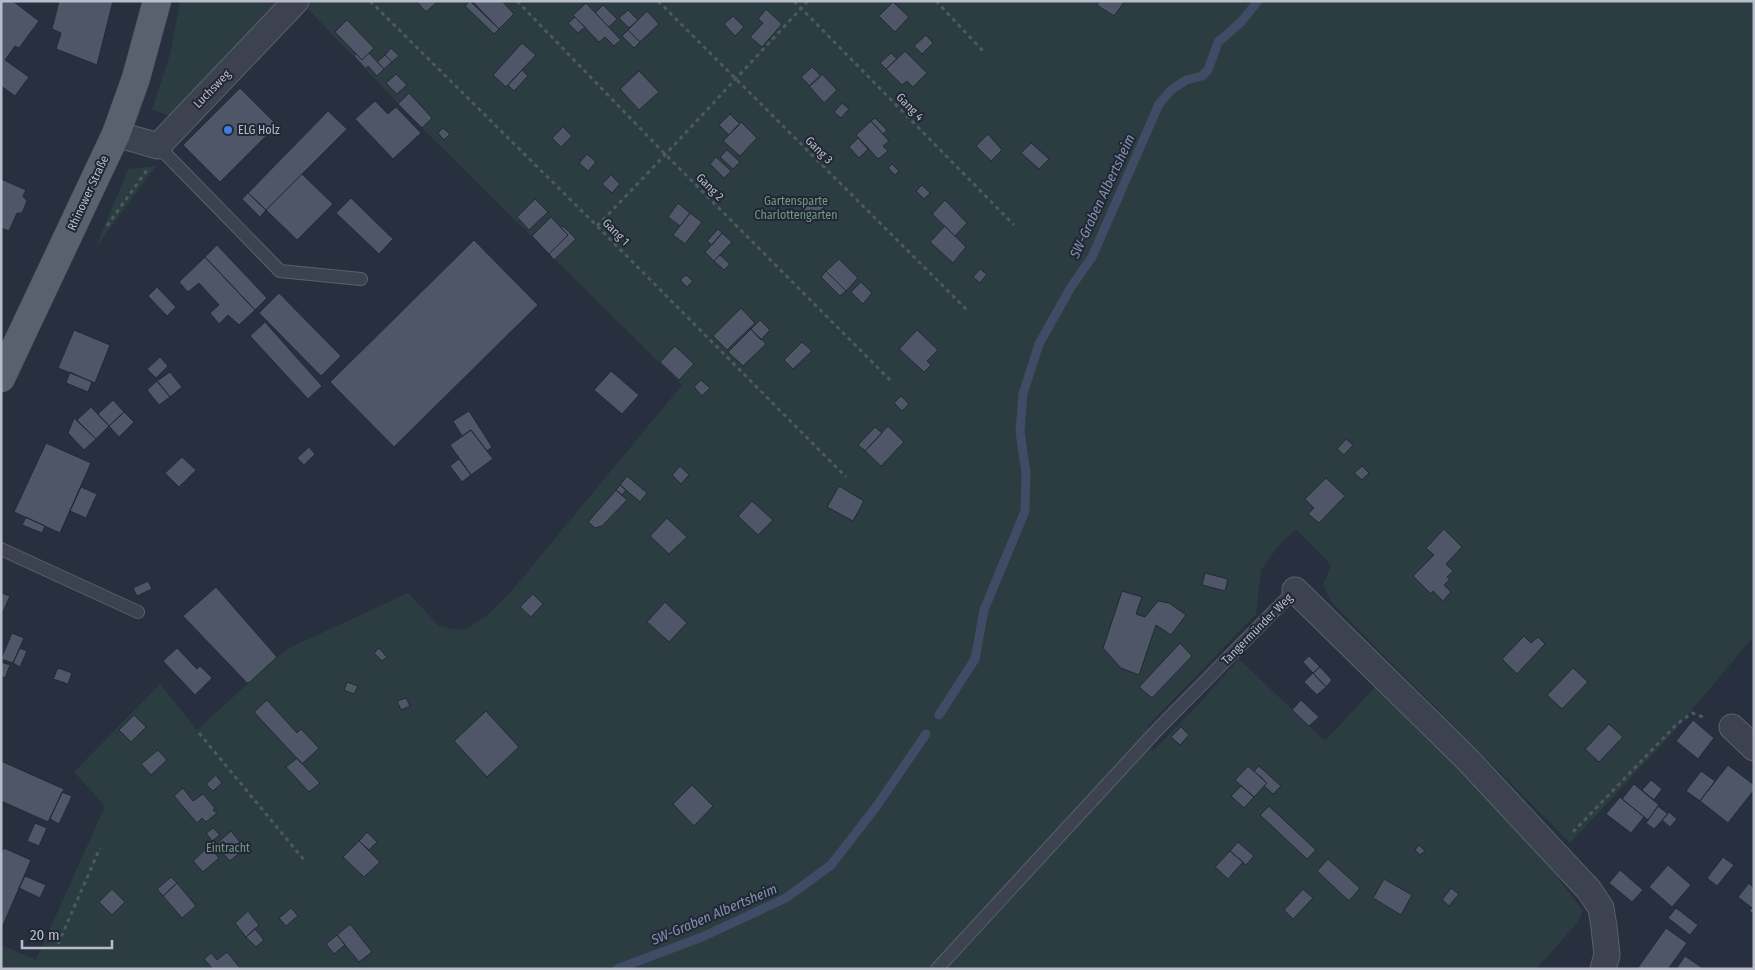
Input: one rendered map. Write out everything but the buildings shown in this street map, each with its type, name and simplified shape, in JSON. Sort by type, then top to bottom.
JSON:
[{"type":"main road","name":"Rhinower Straße","points":[[1,378],[116,134],[136,78],[157,1]]},
{"type":"street","name":"Luchsweg","points":[[158,146],[296,1]]},
{"type":"street","points":[[116,134],[158,146]]},
{"type":"street","name":"Tangermünder Weg","points":[[1295,590],[1467,759],[1589,890],[1601,908],[1607,955],[1603,969]]},
{"type":"street","points":[[1732,728],[1754,748]]},
{"type":"lane","points":[[158,146],[280,272],[361,279]]},
{"type":"lane","points":[[1,549],[138,612]]},
{"type":"lane","name":"Tangermünder Weg","points":[[937,969],[1158,729],[1295,590]]},
{"type":"path","name":"Gang 1","points":[[370,1],[846,477]]},
{"type":"path","name":"Gang 2","points":[[517,1],[666,155],[892,383]]},
{"type":"path","name":"Gang 3","points":[[658,1],[968,311]]},
{"type":"path","name":"Gang 4","points":[[794,1],[1014,225]]},
{"type":"path","points":[[597,226],[666,155],[808,1]]},
{"type":"path","points":[[936,1],[984,52]]},
{"type":"path","points":[[104,231],[152,162],[158,146]]},
{"type":"path","points":[[1554,852],[1677,724],[1692,713],[1732,728]]},
{"type":"path","points":[[199,733],[304,860]]},
{"type":"path","points":[[58,944],[100,848]]},
{"type":"green space","points":[[180,1],[283,1],[172,117],[152,109],[171,51]]},
{"type":"green space","points":[[312,1],[1754,1],[1754,636],[1670,736],[1570,843],[1333,604],[1323,585],[1331,565],[1296,529],[1279,545],[1261,570],[1256,614],[1148,726],[1152,752],[1239,659],[1325,741],[1377,685],[1460,767],[1542,857],[1583,911],[1578,922],[1536,969],[1,969],[1,945],[36,960],[105,806],[74,772],[160,684],[197,730],[289,648],[408,593],[439,626],[466,630],[491,612],[510,593],[682,385],[422,128],[306,7]]},
{"type":"green space","points":[[156,166],[96,247],[128,169]]},
{"type":"waterway","name":"SW-Graben Albertsheim","points":[[939,715],[975,659],[984,610],[1025,511],[1026,473],[1020,432],[1023,394],[1039,344],[1071,287],[1092,257],[1159,104],[1171,90],[1186,80],[1202,76],[1208,70],[1218,42],[1241,22],[1258,1]]},
{"type":"waterway","name":"SW-Graben Albertsheim","points":[[617,969],[702,937],[786,898],[831,865],[876,807],[926,734]]},
{"type":"place","name":"ELG Holz","points":[[228,130]]},
{"type":"park label","name":"Gartensparte Charlottengarten","points":[[796,208]]},
{"type":"park label","name":"Eintracht","points":[[228,848]]}]
